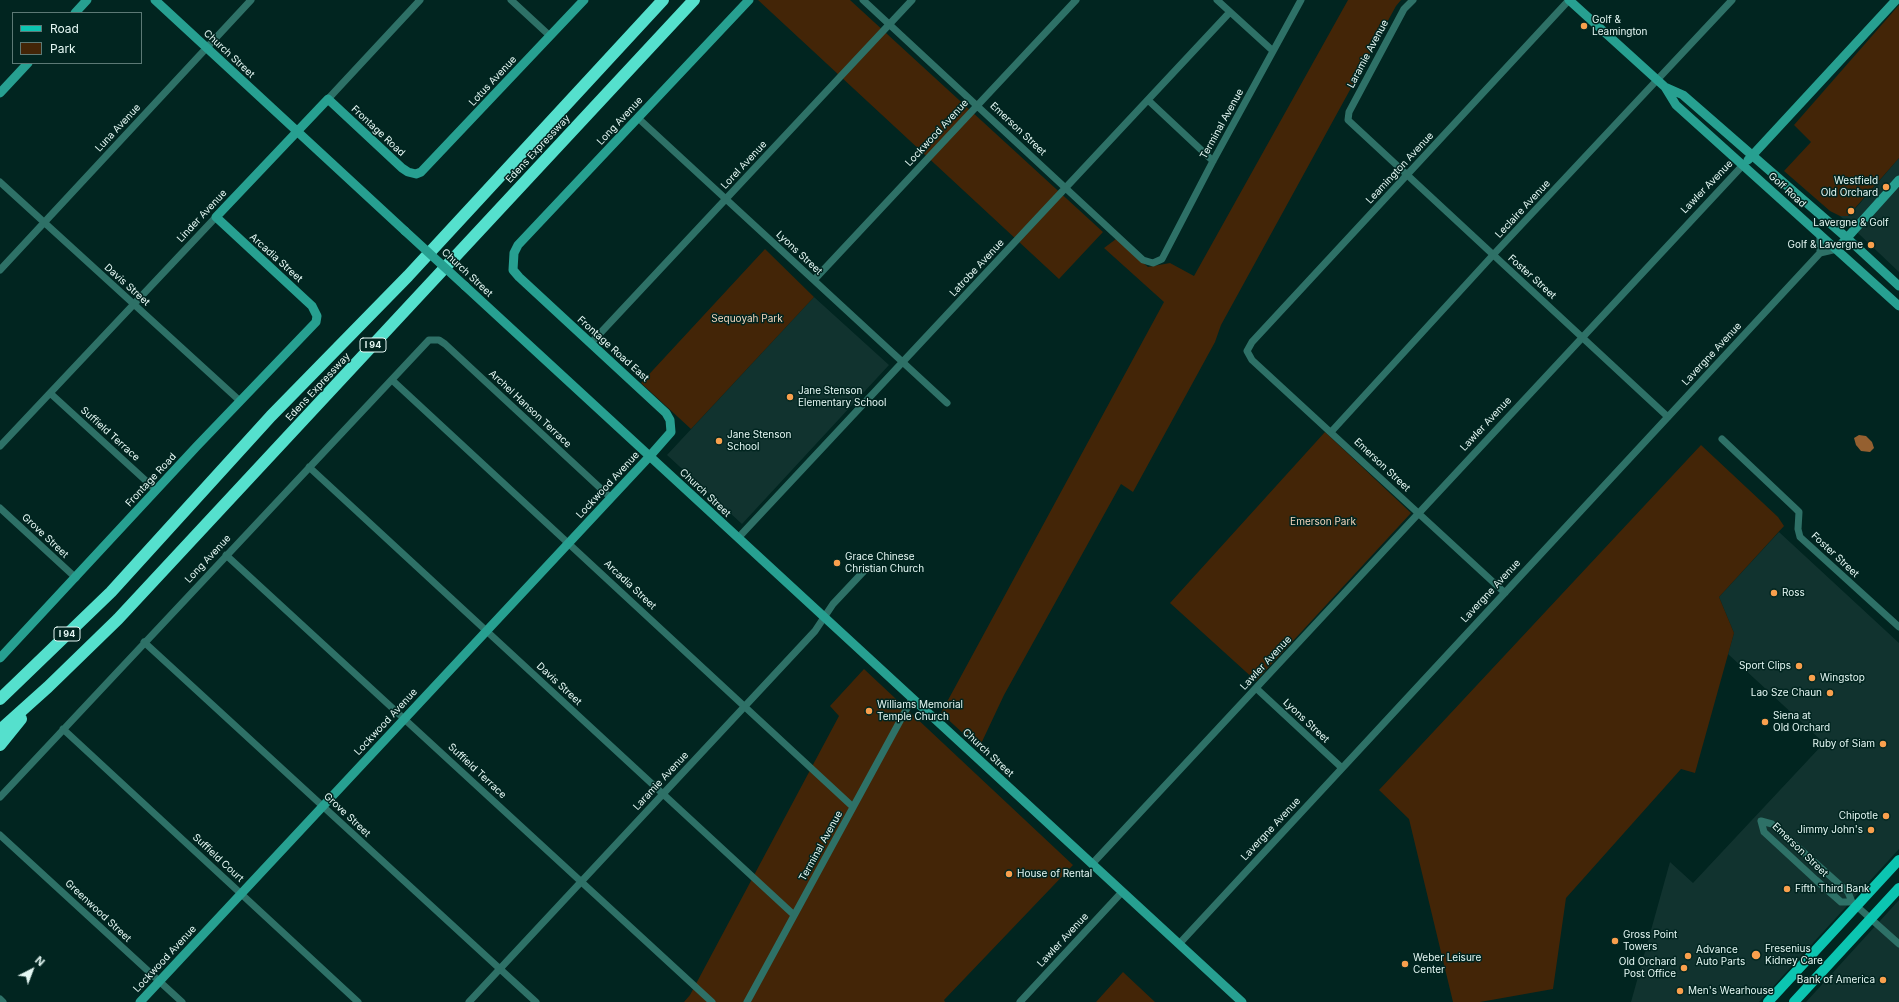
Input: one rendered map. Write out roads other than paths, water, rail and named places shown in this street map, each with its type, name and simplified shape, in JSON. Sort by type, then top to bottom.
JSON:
[{"type":"highway","name":"Edens Expressway","points":[[0,699],[111,592],[266,422],[408,276],[663,0]]},
{"type":"highway","name":"Edens Expressway","points":[[0,730],[48,687],[118,619],[694,0]]},
{"type":"highway","points":[[0,693],[20,679]]},
{"type":"highway","points":[[0,745],[48,687]]},
{"type":"main road","points":[[1768,1002],[1854,904],[1899,860]]},
{"type":"main road","points":[[1794,1002],[1899,888]]},
{"type":"street","points":[[76,12],[87,0]]},
{"type":"street","name":"Church Street","points":[[155,0],[1242,1002]]},
{"type":"street","name":"Luna Avenue","points":[[0,270],[251,0]]},
{"type":"street","name":"Linder Avenue","points":[[0,446],[420,0]]},
{"type":"street","points":[[510,0],[550,36]]},
{"type":"street","name":"Lotus Avenue","points":[[416,174],[425,168],[584,0]]},
{"type":"street","name":"Long Avenue","points":[[513,261],[514,252],[518,245],[749,0]]},
{"type":"street","name":"Emerson Street","points":[[863,0],[1143,260],[1153,263],[1162,259]]},
{"type":"street","name":"Lorel Avenue","points":[[591,343],[912,0]]},
{"type":"street","name":"Lockwood Avenue","points":[[814,280],[1076,0]]},
{"type":"street","points":[[1217,0],[1273,51]]},
{"type":"street","name":"Terminal Avenue","points":[[1162,259],[1212,161],[1301,0]]},
{"type":"street","name":"Laramie Avenue","points":[[1348,120],[1349,112],[1393,30],[1404,10],[1413,0]]},
{"type":"street","name":"Golf Road","points":[[1569,0],[1665,87],[1683,95],[1847,238],[1899,286]]},
{"type":"street","name":"Leamington Avenue","points":[[1247,351],[1252,342],[1569,0]]},
{"type":"street","name":"Leclaire Avenue","points":[[1331,432],[1732,0]]},
{"type":"street","name":"Lawler Avenue","points":[[1092,864],[1257,689],[1582,336],[1752,156],[1896,0]]},
{"type":"street","name":"Latrobe Avenue","points":[[738,538],[1230,12]]},
{"type":"street","points":[[0,93],[27,64]]},
{"type":"street","name":"Golf Road","points":[[1665,87],[1676,105],[1899,306]]},
{"type":"street","name":"Frontage Road","points":[[328,99],[402,168],[408,172],[416,174]]},
{"type":"street","points":[[1148,100],[1212,161]]},
{"type":"street","name":"Lyons Street","points":[[638,118],[947,403]]},
{"type":"street","name":"Foster Street","points":[[1348,120],[1668,417]]},
{"type":"street","points":[[1820,234],[1820,253],[1837,249],[1899,180]]},
{"type":"street","name":"Davis Street","points":[[0,182],[240,402]]},
{"type":"street","name":"Arcadia Street","points":[[216,218],[312,306],[318,316]]},
{"type":"street","name":"Lavergne Avenue","points":[[1179,944],[1820,253]]},
{"type":"street","name":"Frontage Road East","points":[[513,261],[514,270],[519,277],[666,412],[670,420],[671,432],[649,457]]},
{"type":"street","name":"Frontage Road","points":[[0,658],[76,578],[156,490],[313,326],[318,316]]},
{"type":"street","name":"Long Avenue","points":[[0,797],[144,642],[392,380],[424,344],[429,340],[434,340]]},
{"type":"street","name":"Archel Hanson Terrace","points":[[434,340],[445,344],[611,498]]},
{"type":"street","name":"Emerson Street","points":[[1247,351],[1252,360],[1505,593]]},
{"type":"street","name":"Arcadia Street","points":[[392,380],[854,807]]},
{"type":"street","name":"Suffield Terrace","points":[[50,393],[156,490]]},
{"type":"street","name":"Foster Street","points":[[1722,439],[1796,508],[1799,512],[1798,529],[1800,536],[1899,628]]},
{"type":"street","name":"Lockwood Avenue","points":[[140,1002],[649,457]]},
{"type":"street","name":"Davis Street","points":[[309,467],[794,915]]},
{"type":"street","name":"Grove Street","points":[[0,508],[76,578]]},
{"type":"street","name":"Suffield Terrace","points":[[226,556],[405,718],[712,1002]]},
{"type":"street","name":"Laramie Avenue","points":[[469,1002],[815,631],[834,604],[864,571]]},
{"type":"street","name":"Grove Street","points":[[144,642],[536,1002]]},
{"type":"street","name":"Lyons Street","points":[[1257,689],[1342,768]]},
{"type":"street","name":"Terminal Avenue","points":[[747,1002],[912,699]]},
{"type":"street","name":"Suffield Court","points":[[63,729],[358,1002]]},
{"type":"street","name":"Emerson Street","points":[[1854,904],[1841,902],[1826,889],[1764,832],[1761,821],[1772,824],[1848,892],[1854,904],[1899,944]]},
{"type":"street","name":"Greenwood Street","points":[[0,835],[182,1002]]},
{"type":"street","name":"Lawler Avenue","points":[[1020,1002],[1122,892]]},
{"type":"place","name":"Golf & Leamington","points":[[1584,26]]},
{"type":"place","name":"Westfield Old Orchard","points":[[1886,187]]},
{"type":"place","name":"Lavergne & Golf","points":[[1851,211]]},
{"type":"place","name":"Golf & Lavergne","points":[[1871,245]]},
{"type":"place","name":"Jane Stenson Elementary School","points":[[790,397]]},
{"type":"place","name":"Jane Stenson School","points":[[719,441]]},
{"type":"place","name":"Grace Chinese Christian Church","points":[[837,563]]},
{"type":"place","name":"Ross","points":[[1774,593]]},
{"type":"place","name":"Sport Clips","points":[[1799,666]]},
{"type":"place","name":"Wingstop","points":[[1812,678]]},
{"type":"place","name":"Lao Sze Chaun","points":[[1830,693]]},
{"type":"place","name":"Williams Memorial Temple Church","points":[[869,711]]},
{"type":"place","name":"Siena at Old Orchard","points":[[1765,722]]},
{"type":"place","name":"Ruby of Siam","points":[[1883,744]]},
{"type":"place","name":"Chipotle","points":[[1886,816]]},
{"type":"place","name":"Jimmy John's","points":[[1871,830]]},
{"type":"place","name":"House of Rental","points":[[1009,874]]},
{"type":"place","name":"Fifth Third Bank","points":[[1787,889]]},
{"type":"place","name":"Gross Point Towers","points":[[1615,941]]},
{"type":"place","name":"Fresenius Kidney Care","points":[[1756,955]]},
{"type":"place","name":"Advance Auto Parts","points":[[1688,956]]},
{"type":"place","name":"Weber Leisure Center","points":[[1405,964]]},
{"type":"place","name":"Old Orchard Post Office","points":[[1684,968]]},
{"type":"place","name":"Bank of America","points":[[1883,980]]},
{"type":"place","name":"Men's Wearhouse","points":[[1680,991]]},
{"type":"park label","name":"Sequoyah Park","points":[[747,319]]},
{"type":"park label","name":"Emerson Park","points":[[1323,522]]}]
